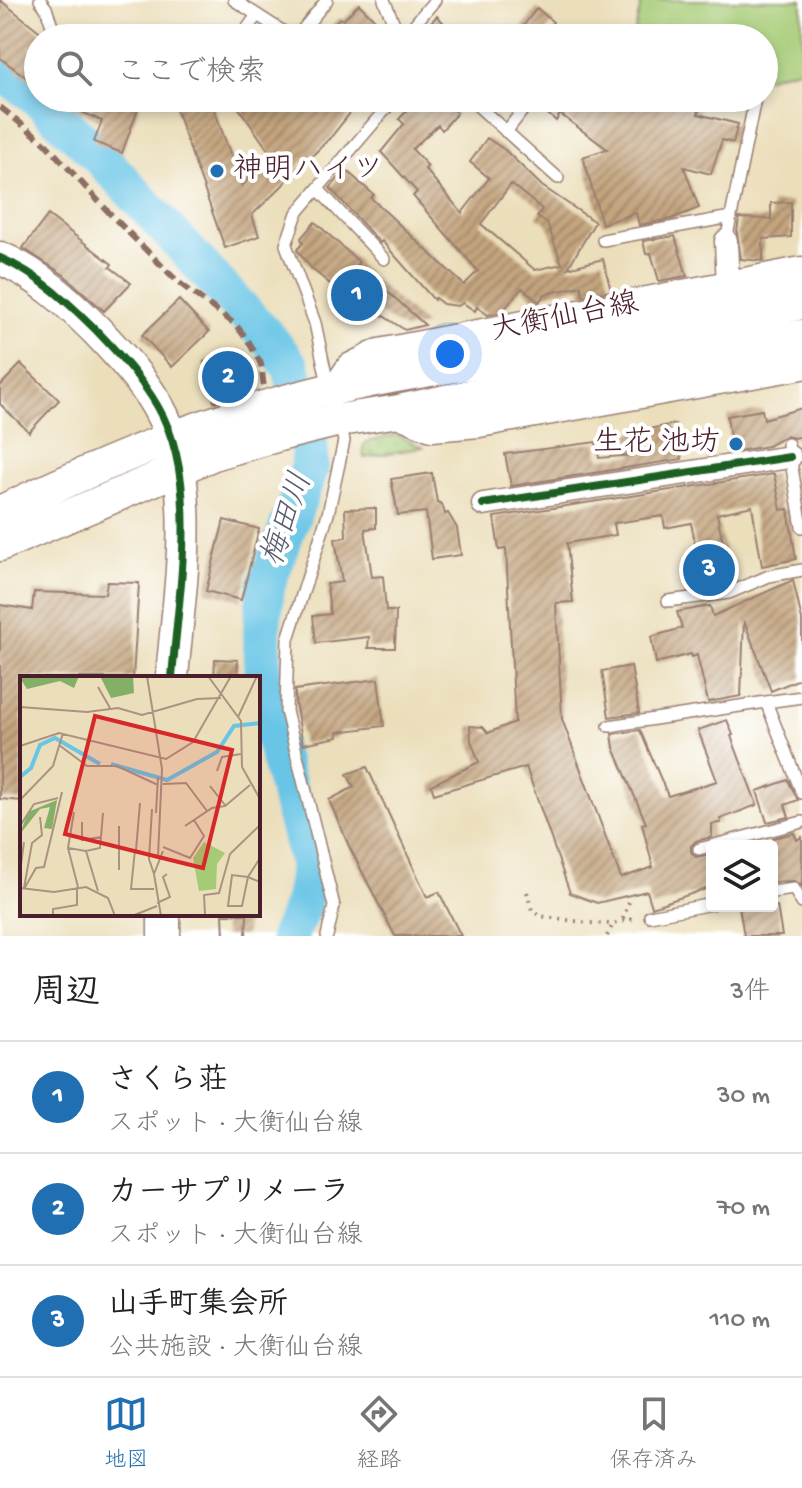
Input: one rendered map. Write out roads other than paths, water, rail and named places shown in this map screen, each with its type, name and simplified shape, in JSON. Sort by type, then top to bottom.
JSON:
[{"type":"main road","points":[[0,258],[46,284],[123,357],[158,407],[175,453],[185,509],[172,676]]},
{"type":"main road","name":"大衡仙台線","points":[[0,512],[175,453],[216,453],[328,390],[352,369],[380,355],[802,273]]},
{"type":"main road","points":[[728,287],[730,295],[800,308]]},
{"type":"main road","name":"大衡仙台線","points":[[328,390],[800,308]]},
{"type":"main road","name":"大衡仙台線","points":[[276,419],[332,422],[475,395],[800,308]]},
{"type":"main road","name":"大衡仙台線","points":[[399,411],[432,425],[479,421],[802,363]]},
{"type":"main road","name":"大衡仙台線","points":[[0,545],[175,453]]},
{"type":"street","points":[[726,241],[728,287]]},
{"type":"street","points":[[483,504],[793,455]]},
{"type":"lane","points":[[40,0],[51,24]]},
{"type":"lane","points":[[234,0],[272,24]]},
{"type":"lane","points":[[307,24],[327,0]]},
{"type":"lane","points":[[384,0],[394,24]]},
{"type":"lane","points":[[415,24],[435,0]]},
{"type":"lane","points":[[250,24],[257,15]]},
{"type":"lane","points":[[328,390],[315,323],[286,245],[297,213],[383,112]]},
{"type":"lane","points":[[484,112],[558,178]]},
{"type":"lane","points":[[506,132],[521,112]]},
{"type":"lane","points":[[726,241],[752,112]]},
{"type":"lane","points":[[318,189],[384,259]]},
{"type":"lane","points":[[603,240],[731,217]]},
{"type":"lane","points":[[327,936],[334,906],[286,711],[288,639],[328,514],[344,441],[332,422]]},
{"type":"lane","points":[[793,455],[802,527]]},
{"type":"lane","points":[[668,601],[729,593],[769,576],[802,570]]},
{"type":"lane","points":[[609,726],[802,697]]},
{"type":"lane","points":[[766,702],[802,793]]},
{"type":"lane","points":[[699,849],[802,822]]},
{"type":"lane","points":[[778,891],[794,889],[802,903]]},
{"type":"lane","points":[[650,916],[706,905]]},
{"type":"waterway","name":"梅田川","points":[[0,72],[24,88]]},
{"type":"waterway","name":"梅田川","points":[[52,112],[99,156],[270,340],[291,367],[309,438],[310,467],[266,586],[262,630],[263,700],[309,866],[302,906],[289,936]]},
{"type":"place","name":"神明ハイツ","points":[[217,171]]},
{"type":"place","name":"さくら荘","points":[[357,295]]},
{"type":"place","name":"カーサプリメーラ","points":[[228,377]]},
{"type":"place","name":"生花 池坊","points":[[736,444]]},
{"type":"place","name":"山手町集会所","points":[[709,570]]}]
